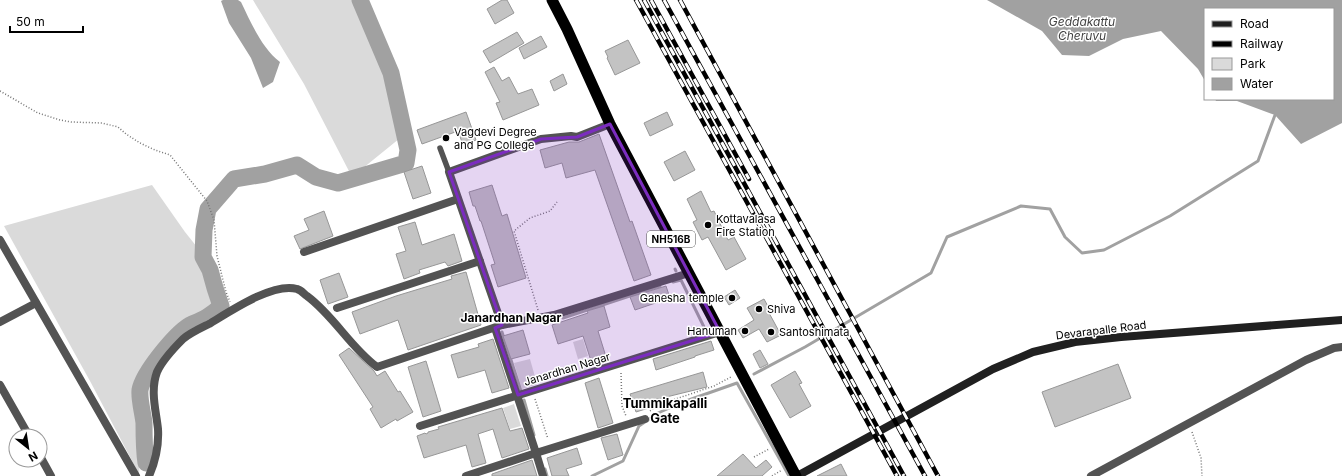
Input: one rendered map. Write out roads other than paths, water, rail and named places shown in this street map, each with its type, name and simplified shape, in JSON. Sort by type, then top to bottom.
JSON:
[{"type":"highway","name":"NH516B","points":[[552,0],[610,124],[797,476]]},
{"type":"main road","name":"Devarapalle Road","points":[[797,476],[993,369],[1033,352],[1075,342],[1120,337],[1342,320]]},
{"type":"street","points":[[543,476],[518,396],[480,261],[449,172],[541,139],[571,136],[577,137],[610,124]]},
{"type":"street","points":[[304,252],[458,199]]},
{"type":"street","points":[[0,240],[136,476]]},
{"type":"street","points":[[337,308],[480,261]]},
{"type":"street","points":[[150,476],[157,456],[158,430],[154,408],[154,387],[157,372],[184,338],[250,300],[282,288],[298,289],[317,304],[356,349],[377,367],[499,326],[554,315],[689,272]]},
{"type":"street","points":[[0,322],[36,303]]},
{"type":"street","name":"Janardhan Nagar","points":[[420,426],[720,332]]},
{"type":"street","points":[[1091,476],[1306,360],[1334,348],[1342,347]]},
{"type":"street","points":[[0,385],[24,428]]},
{"type":"street","points":[[466,476],[644,419]]},
{"type":"lane","points":[[440,148],[449,172]]},
{"type":"water","points":[[238,0],[241,2],[262,42],[280,62],[273,82],[263,88],[251,58],[229,23],[221,1]]},
{"type":"water","name":"Geddakattu Cheruvu","points":[[987,0],[1342,0],[1342,123],[1301,144],[1275,115],[1237,101],[1216,100],[1334,100],[1334,8],[1204,8],[1204,79],[1198,69],[1161,31],[1123,39],[1089,56],[1062,55],[1042,31]]},
{"type":"waterway","points":[[146,463],[144,448],[144,423],[140,394],[142,383],[160,354],[176,337],[190,325],[205,318],[221,306],[210,270],[203,257],[204,230],[208,209],[234,179],[265,174],[297,165],[316,177],[338,183],[406,163],[408,150],[391,73],[360,0]]},
{"type":"waterway","points":[[754,374],[805,347],[931,273],[947,237],[1021,206],[1050,209],[1065,237],[1082,253],[1104,250],[1170,216],[1258,161],[1275,115]]},
{"type":"waterway","points":[[673,282],[681,280],[704,327]]},
{"type":"waterway","points":[[563,318],[660,286]]},
{"type":"waterway","points":[[502,332],[521,391]]},
{"type":"waterway","points":[[592,476],[623,461],[639,426],[658,413],[683,402],[737,383],[789,476]]},
{"type":"waterway","points":[[524,400],[534,435]]},
{"type":"waterway","points":[[545,469],[547,476]]},
{"type":"railway","points":[[636,0],[897,476]]},
{"type":"railway","points":[[644,0],[904,476]]},
{"type":"railway","points":[[651,0],[749,179]]},
{"type":"railway","points":[[664,0],[925,476]]},
{"type":"railway","points":[[680,0],[938,476]]},
{"type":"place","name":"Vagdevi Degree and PG College","points":[[446,138]]},
{"type":"place","name":"Kottavalasa Fire Station","points":[[708,225]]},
{"type":"place","name":"Ganesha temple","points":[[732,298]]},
{"type":"place","name":"Shiva","points":[[759,309]]},
{"type":"place","name":"Hanuman","points":[[745,331]]},
{"type":"place","name":"Santoshimata","points":[[771,332]]},
{"type":"district","name":"Janardhan Nagar","points":[[511,318]]},
{"type":"district","name":"Tummikapalli Gate","points":[[665,410]]}]
